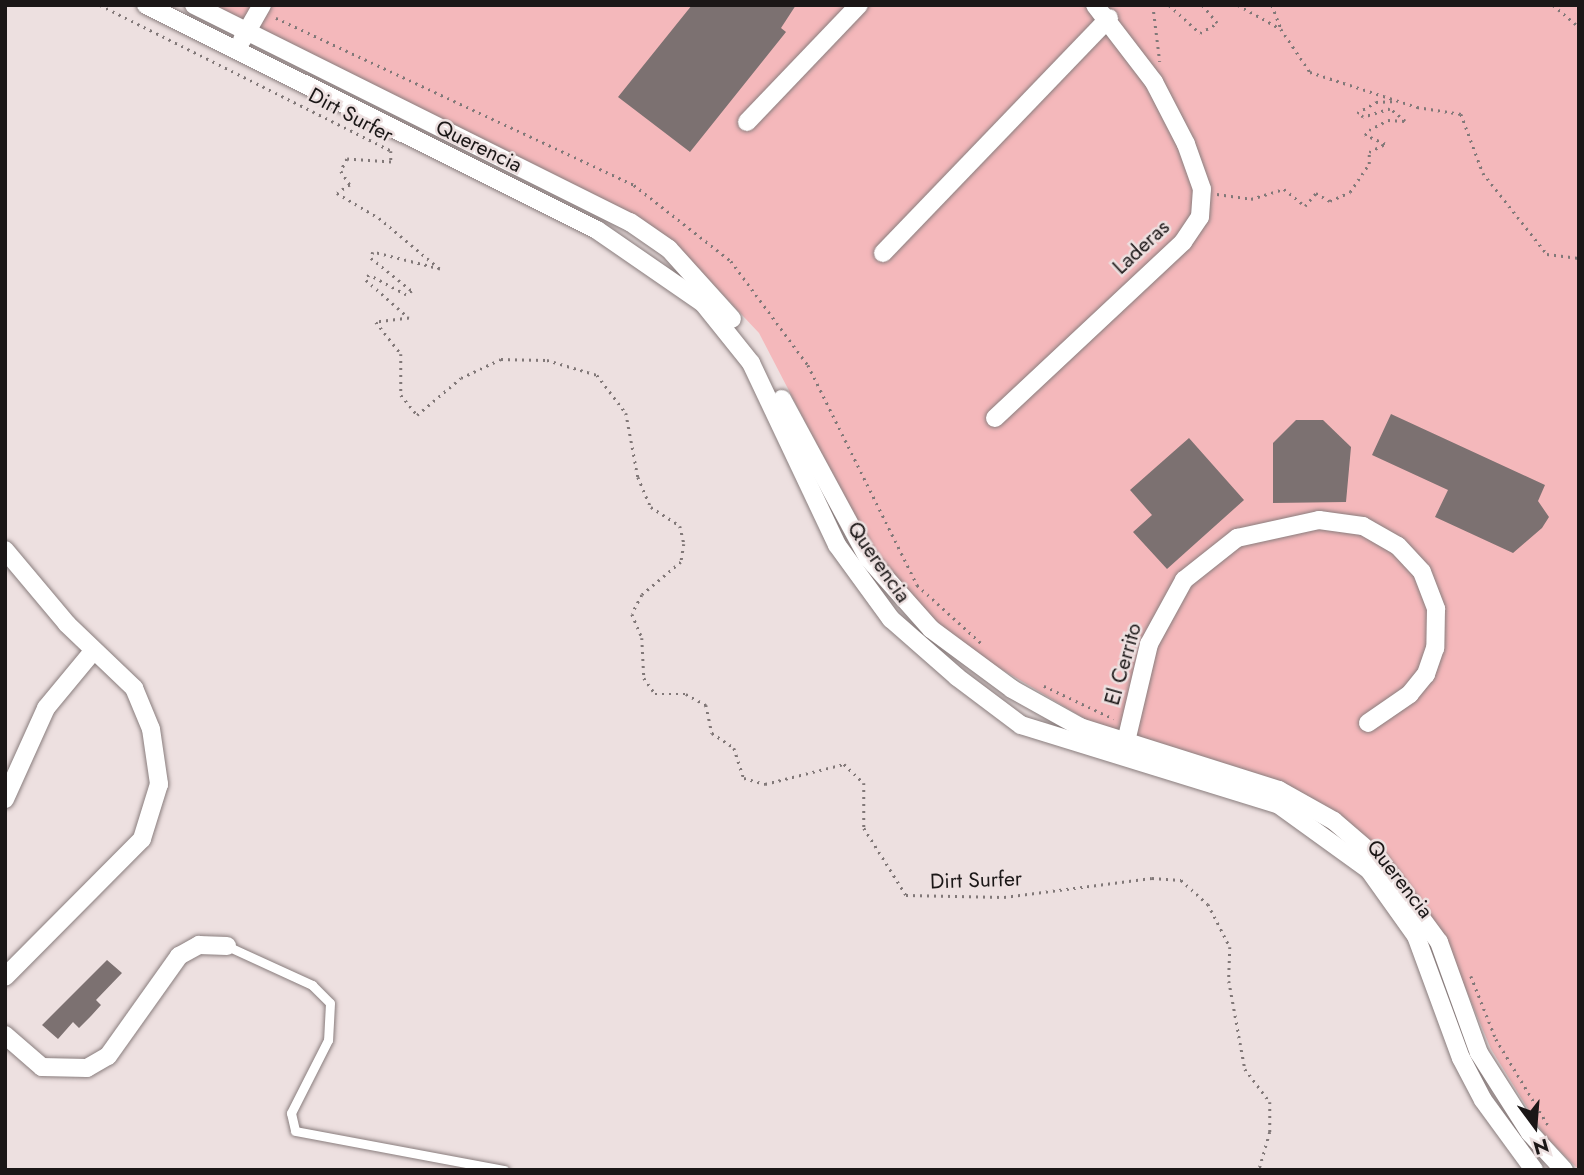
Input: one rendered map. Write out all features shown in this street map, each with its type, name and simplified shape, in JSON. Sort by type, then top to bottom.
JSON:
[{"type":"street","name":"Querencia","points":[[146,5],[235,52],[597,230],[703,303],[743,342],[837,545],[891,620],[1021,726],[1121,761],[1268,800],[1310,822],[1369,870],[1416,936],[1461,1058],[1483,1100],[1534,1170]]},
{"type":"street","name":"Querencia","points":[[194,5],[629,222],[669,249],[743,342],[868,558],[903,603],[1012,689],[1080,727],[1128,733],[1279,790],[1335,821],[1378,859],[1439,942],[1479,1053],[1530,1133],[1564,1170]]},
{"type":"street","points":[[747,122],[859,5]]},
{"type":"street","points":[[1095,5],[1109,18],[1154,82],[1202,189]]},
{"type":"street","points":[[235,52],[261,7]]},
{"type":"street","points":[[883,253],[1109,18]]},
{"type":"street","name":"Laderas","points":[[995,418],[1183,242],[1200,217],[1202,189]]},
{"type":"street","name":"El Cerrito","points":[[1121,761],[1160,617],[1198,564],[1237,538],[1320,520],[1363,526],[1398,546],[1422,572],[1436,608],[1435,649],[1426,674],[1410,694],[1368,723]]},
{"type":"street","points":[[5,976],[142,839],[155,811],[156,755],[144,705],[7,556]]},
{"type":"street","points":[[5,799],[46,708],[94,650]]},
{"type":"street","points":[[5,1035],[42,1067],[87,1069],[108,1056],[179,956],[199,945],[227,946]]},
{"type":"lane","points":[[227,946],[312,985],[330,1003],[328,1040],[291,1113],[295,1130],[504,1170]]},
{"type":"path","name":"Dirt Surfer","points":[[100,5],[391,151],[391,162],[347,159],[341,172],[351,185],[337,193],[379,218],[440,269],[373,252],[371,258],[412,291],[406,295],[369,275],[366,280],[409,318],[376,322],[393,337],[401,354],[401,395],[416,415],[461,378],[501,359],[547,360],[597,375],[626,413],[638,477],[651,507],[680,526],[684,544],[681,562],[642,594],[632,614],[642,638],[644,678],[655,694],[686,694],[706,705],[712,733],[734,748],[744,778],[765,784],[844,764],[864,783],[864,828],[906,895],[1004,897],[1152,878],[1181,880],[1208,904],[1230,947],[1229,981],[1245,1069],[1270,1102],[1270,1132],[1259,1170]]},
{"type":"path","points":[[1153,5],[1160,64],[1154,82]]},
{"type":"path","points":[[1169,5],[1200,33],[1217,23],[1202,5]]},
{"type":"path","points":[[1238,5],[1281,29]]},
{"type":"path","points":[[1272,5],[1281,29],[1310,72],[1401,101],[1461,114],[1483,173],[1547,254],[1579,258]]},
{"type":"path","points":[[1553,5],[1579,27]]},
{"type":"path","points":[[261,7],[634,186],[731,261],[808,365],[917,586],[983,645]]},
{"type":"path","points":[[1202,189],[1233,200],[1284,189],[1305,206],[1316,193],[1330,201],[1350,192],[1369,164],[1369,152],[1385,144],[1365,135],[1369,130],[1388,120],[1405,121],[1390,109],[1363,117],[1357,113],[1376,102],[1401,101]]},
{"type":"path","points":[[1035,681],[1128,733]]},
{"type":"path","points":[[1467,967],[1496,1039],[1550,1130]]},
{"type":"shaded area","points":[[203,5],[1579,5],[1579,1170],[1544,1135],[1491,1049],[1446,942],[1356,829],[1092,723],[981,657],[912,602],[867,541],[759,333],[679,248]]},
{"type":"building","points":[[692,5],[796,5],[781,28],[786,32],[690,152],[618,97]]},
{"type":"building","points":[[1391,414],[1545,485],[1538,501],[1549,517],[1542,528],[1513,553],[1435,517],[1448,490],[1372,455]]},
{"type":"building","points":[[1296,420],[1323,420],[1351,447],[1346,502],[1273,503],[1273,443]]},
{"type":"building","points":[[1189,438],[1244,500],[1167,569],[1133,532],[1152,515],[1130,490]]},
{"type":"building","points":[[107,960],[122,973],[96,1000],[101,1005],[91,1016],[79,1028],[73,1022],[58,1039],[42,1025]]}]
